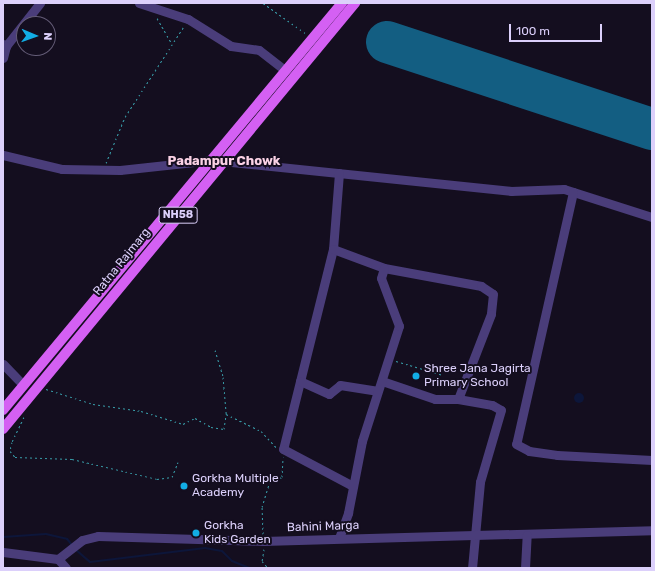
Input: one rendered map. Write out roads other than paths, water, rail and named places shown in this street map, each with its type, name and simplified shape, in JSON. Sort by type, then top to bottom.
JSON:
[{"type":"main road","name":"Ratna Rajmarg","points":[[3,410],[342,3]]},
{"type":"main road","name":"Ratna Rajmarg","points":[[3,429],[355,3]]},
{"type":"street","points":[[3,58],[5,45],[40,3]]},
{"type":"street","points":[[138,3],[153,10],[188,19],[232,46],[259,50],[285,70]]},
{"type":"street","points":[[3,155],[62,169],[105,169],[212,160],[511,191],[550,188],[573,192],[652,217]]},
{"type":"street","points":[[339,173],[333,250],[283,449],[353,486]]},
{"type":"street","points":[[573,192],[516,444],[529,451],[557,455],[652,460]]},
{"type":"street","points":[[333,250],[384,268],[481,286],[493,294],[491,314],[458,399]]},
{"type":"street","points":[[339,538],[377,391],[382,381],[399,326],[381,278],[384,268]]},
{"type":"street","points":[[3,364],[23,385]]},
{"type":"street","points":[[300,381],[329,394],[340,385],[377,391]]},
{"type":"street","points":[[382,381],[435,399],[458,399],[492,405],[501,410],[480,482],[472,568]]},
{"type":"street","name":"Bahini Marga","points":[[58,559],[75,545],[98,536],[263,541],[476,534],[527,535],[652,530]]},
{"type":"street","points":[[525,568],[527,535]]},
{"type":"street","points":[[3,552],[58,559],[66,568]]},
{"type":"water","points":[[579,393],[584,398],[579,403],[574,398]]},
{"type":"waterway","points":[[3,537],[46,534],[67,539],[72,545]]},
{"type":"waterway","points":[[75,549],[90,562],[205,548],[222,551],[232,561],[249,568]]},
{"type":"place","name":"Shree Jana Jagirta Primary School","points":[[416,376]]},
{"type":"place","name":"Gorkha Multiple Academy","points":[[184,486]]},
{"type":"place","name":"Gorkha Kids Garden","points":[[196,533]]},
{"type":"district","name":"Padampur Chowk","points":[[224,161]]}]
